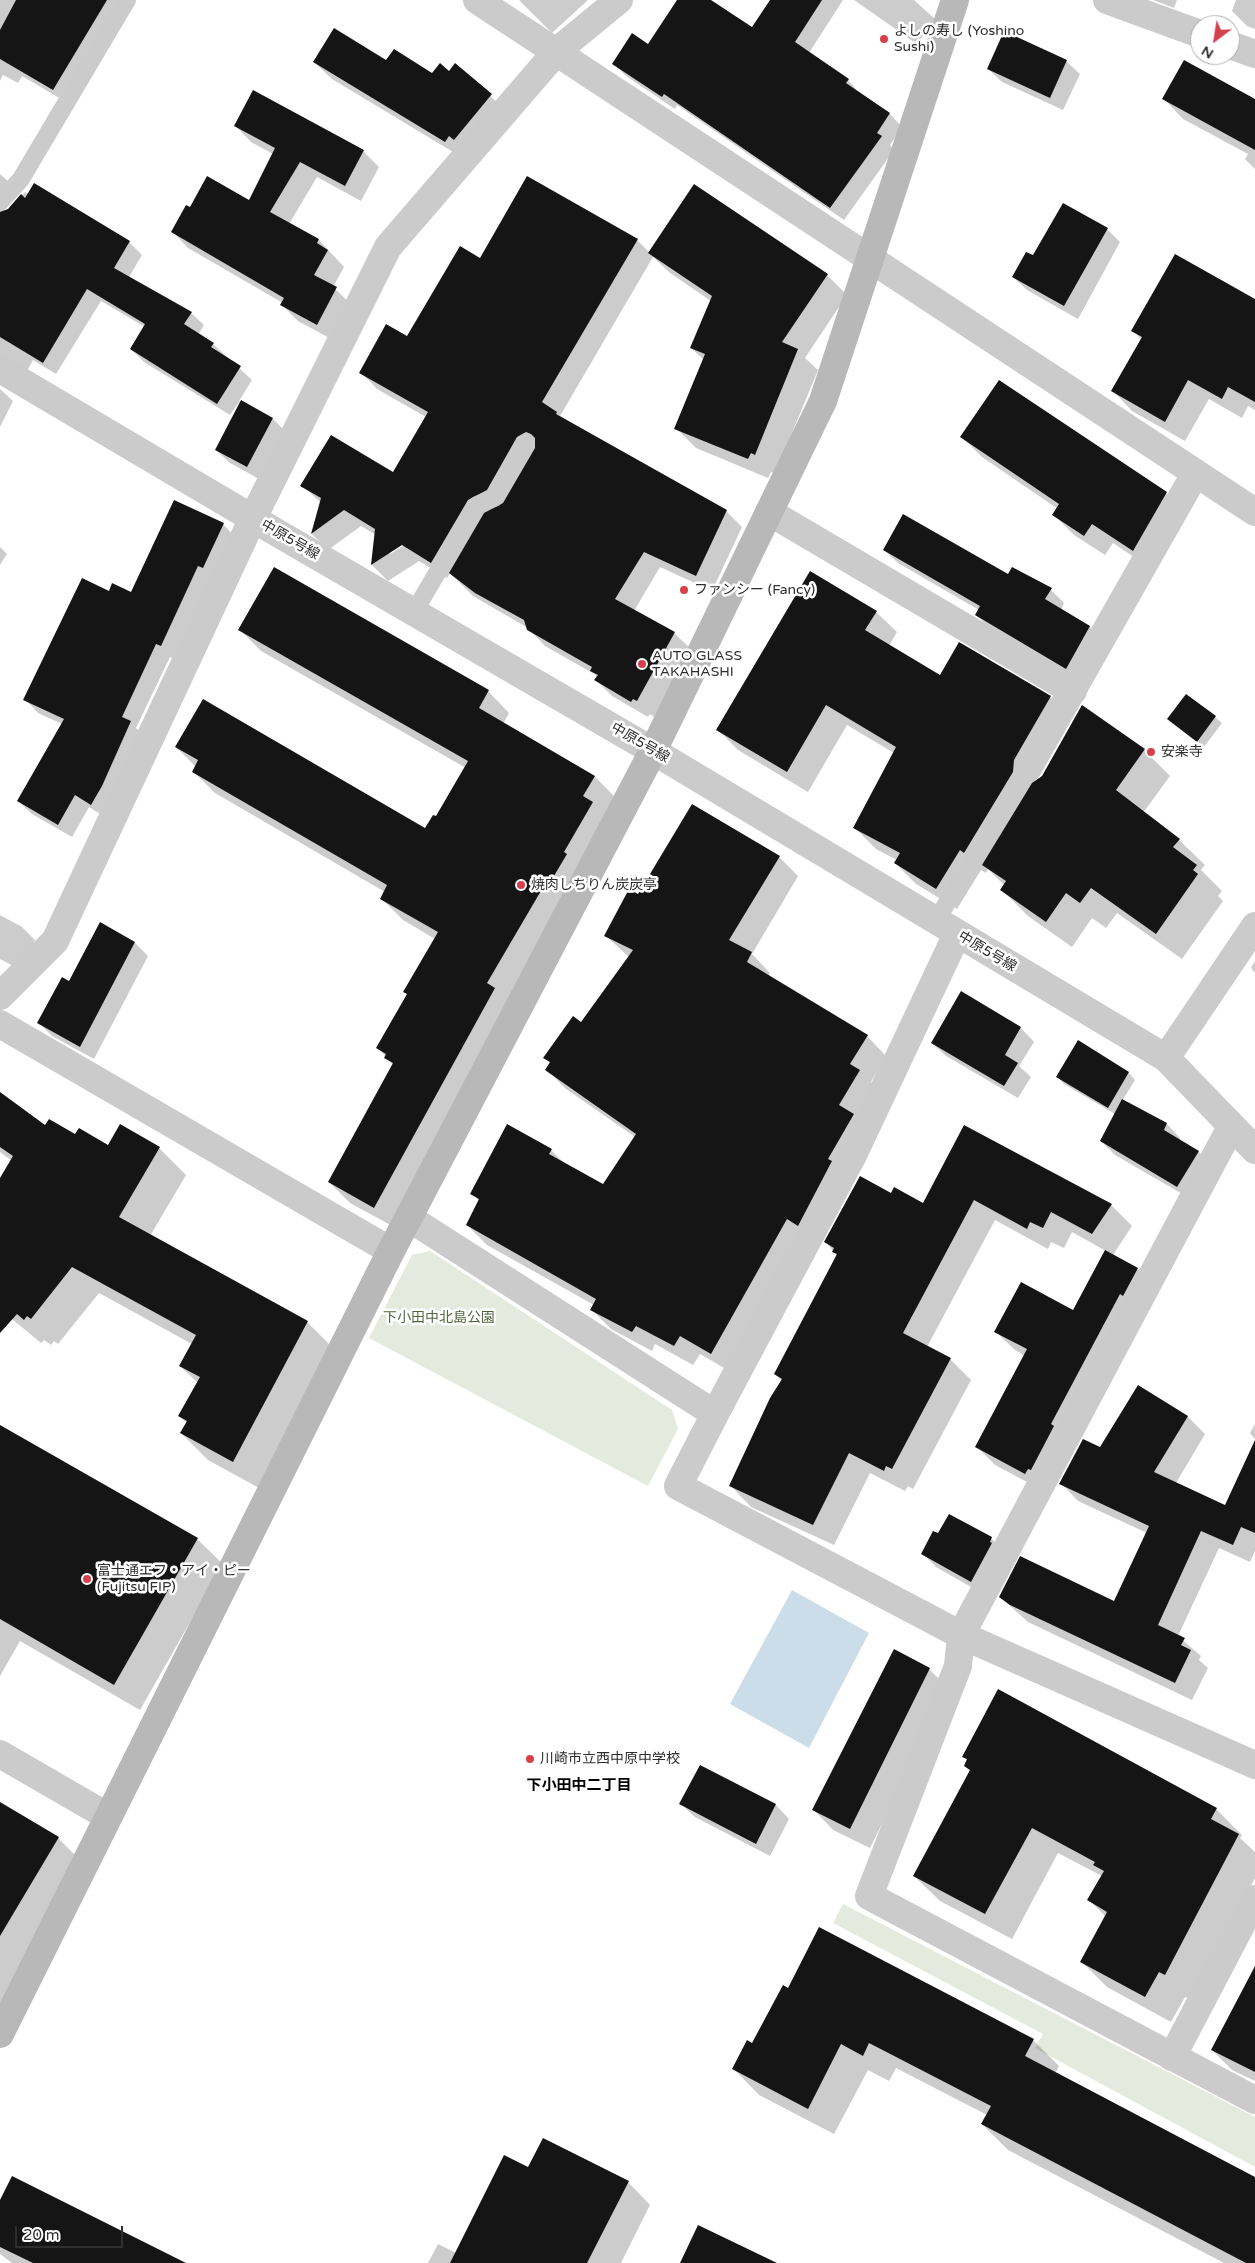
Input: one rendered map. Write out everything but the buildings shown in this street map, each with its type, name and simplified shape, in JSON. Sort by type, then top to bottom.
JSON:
[{"type":"street","points":[[477,0],[1255,512]]},
{"type":"street","points":[[0,996],[55,941],[253,518],[388,248],[556,51],[618,0]]},
{"type":"street","points":[[0,2034],[107,1816],[391,1251],[653,751],[823,401],[955,0]]},
{"type":"street","points":[[1107,0],[1190,30]]},
{"type":"street","points":[[1240,49],[1255,54]]},
{"type":"street","name":"中原5号線","points":[[0,369],[653,751],[1166,1058],[1255,1150]]},
{"type":"street","points":[[1028,768],[1073,692],[1195,474]]},
{"type":"street","points":[[769,512],[1073,692]]},
{"type":"street","points":[[1166,1058],[1255,926]]},
{"type":"street","points":[[947,928],[852,1155],[678,1486],[962,1635],[1255,1765]]},
{"type":"street","points":[[0,1024],[391,1251]]},
{"type":"street","points":[[1231,1127],[962,1635],[958,1666],[869,1896],[1255,2100]]},
{"type":"street","points":[[408,1218],[715,1414]]},
{"type":"street","points":[[0,1754],[107,1816]]},
{"type":"street","points":[[1172,2057],[1255,1898]]},
{"type":"lane","points":[[0,202],[21,179],[127,0]]},
{"type":"lane","points":[[414,612],[477,505],[494,498],[526,443]]},
{"type":"lane","points":[[947,928],[1028,768]]},
{"type":"green space","name":"下小田中北島公園","points":[[430,1251],[672,1410],[678,1429],[648,1486],[369,1338],[412,1255]]},
{"type":"green space","points":[[843,1904],[1255,2117],[1255,2167],[1035,2048],[1043,2034],[833,1923]]},
{"type":"water","points":[[792,1590],[869,1633],[809,1748],[730,1704]]},
{"type":"place","name":"よしの寿し (Yoshino Sushi)","points":[[884,39]]},
{"type":"place","name":"ファンシー (Fancy)","points":[[684,590]]},
{"type":"place","name":"AUTO GLASS TAKAHASHI","points":[[642,664]]},
{"type":"place","name":"安楽寺","points":[[1151,752]]},
{"type":"place","name":"焼肉しちりん炭炭亭","points":[[521,885]]},
{"type":"place","name":"富士通エフ・アイ・ピー (Fujitsu FIP)","points":[[87,1579]]},
{"type":"place","name":"川崎市立西中原中学校","points":[[530,1759]]},
{"type":"district","name":"下小田中二丁目","points":[[579,1786]]}]
